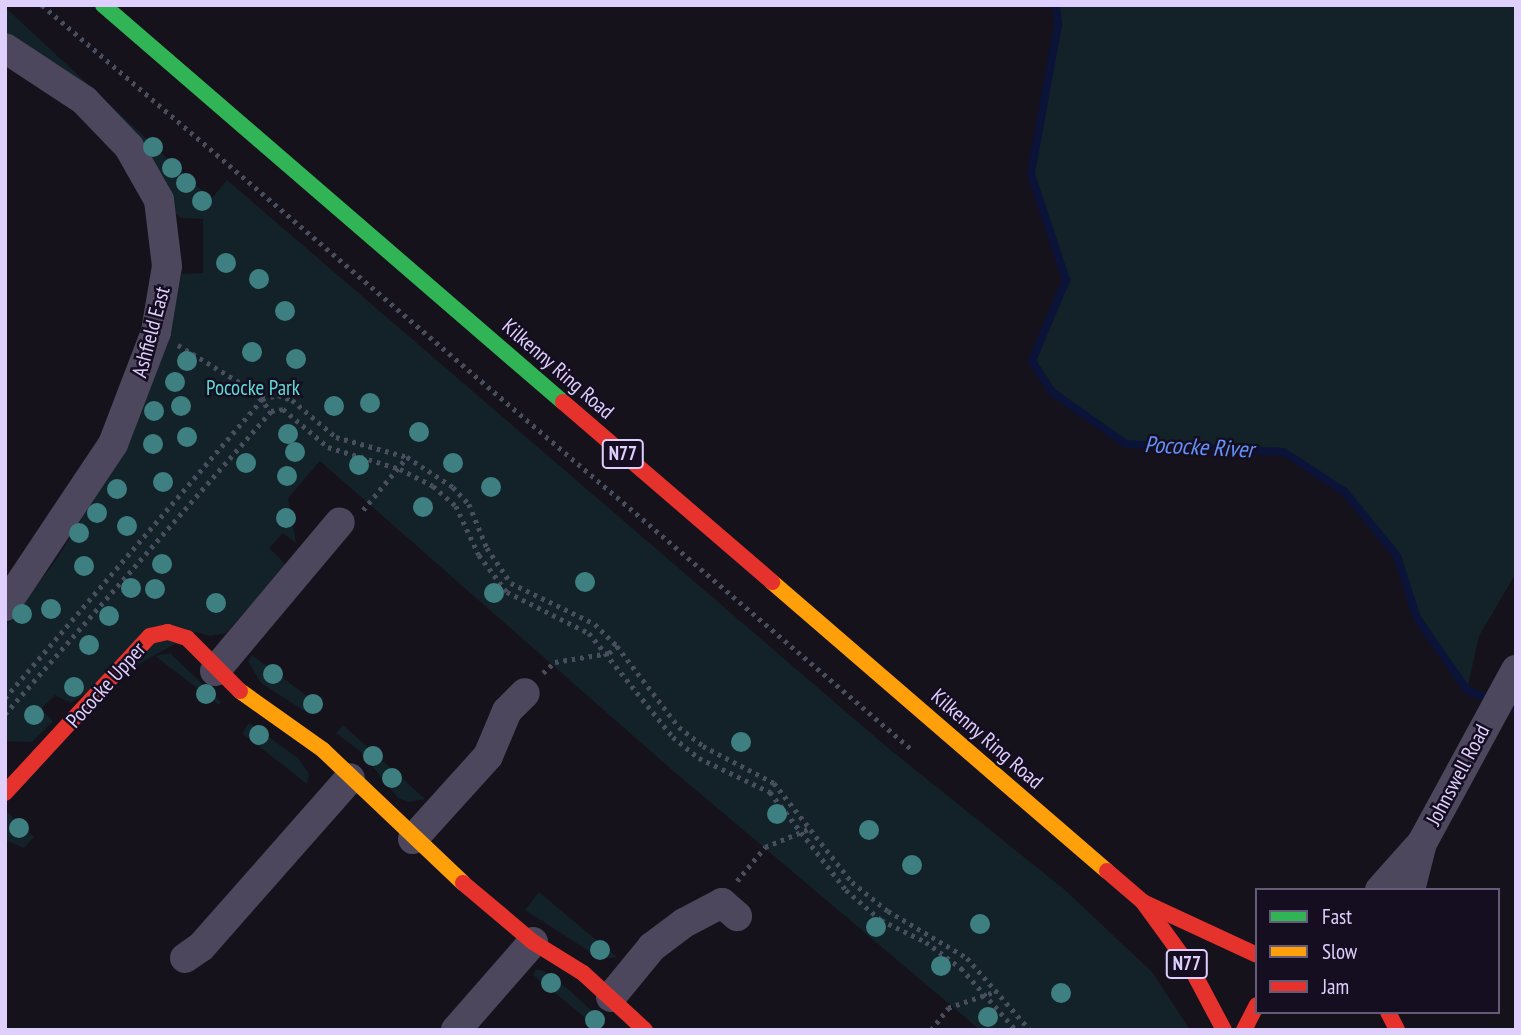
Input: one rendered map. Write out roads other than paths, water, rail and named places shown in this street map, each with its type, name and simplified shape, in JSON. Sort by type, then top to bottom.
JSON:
[{"type":"main road","name":"Kilkenny Ring Road","points":[[103,5],[1143,902],[1191,968],[1224,1030]]},
{"type":"main road","name":"Pococke Upper","points":[[5,793],[150,636],[168,632],[187,638],[215,671],[323,750],[413,839],[533,942],[583,972],[645,1030]]},
{"type":"main road","name":"Kilkenny Ring Road","points":[[1143,902],[1255,954]]},
{"type":"main road","points":[[1244,1030],[1255,1009]]},
{"type":"main road","points":[[1389,1014],[1397,1030]]},
{"type":"street","name":"Ashfield East","points":[[5,48],[84,100],[129,146],[159,200],[167,266],[153,342],[113,444],[5,606]]},
{"type":"street","points":[[215,671],[340,522]]},
{"type":"street","name":"Johnswell Road","points":[[1411,888],[1422,843],[1516,670]]},
{"type":"street","points":[[413,839],[488,756],[507,711],[531,687]]},
{"type":"street","points":[[201,955],[350,778]]},
{"type":"street","name":"Johnswell Road","points":[[1382,888],[1422,843]]},
{"type":"street","points":[[611,998],[652,947],[684,923],[722,903],[737,916]]},
{"type":"street","points":[[457,1030],[533,942]]},
{"type":"waterway","name":"Pococke River","points":[[1056,5],[1058,25],[1031,174],[1066,280],[1032,361],[1052,392],[1126,444],[1284,452],[1345,492],[1397,556],[1417,618],[1467,690],[1516,710]]},
{"type":"park label","name":"Pococke Park","points":[[253,388]]}]
